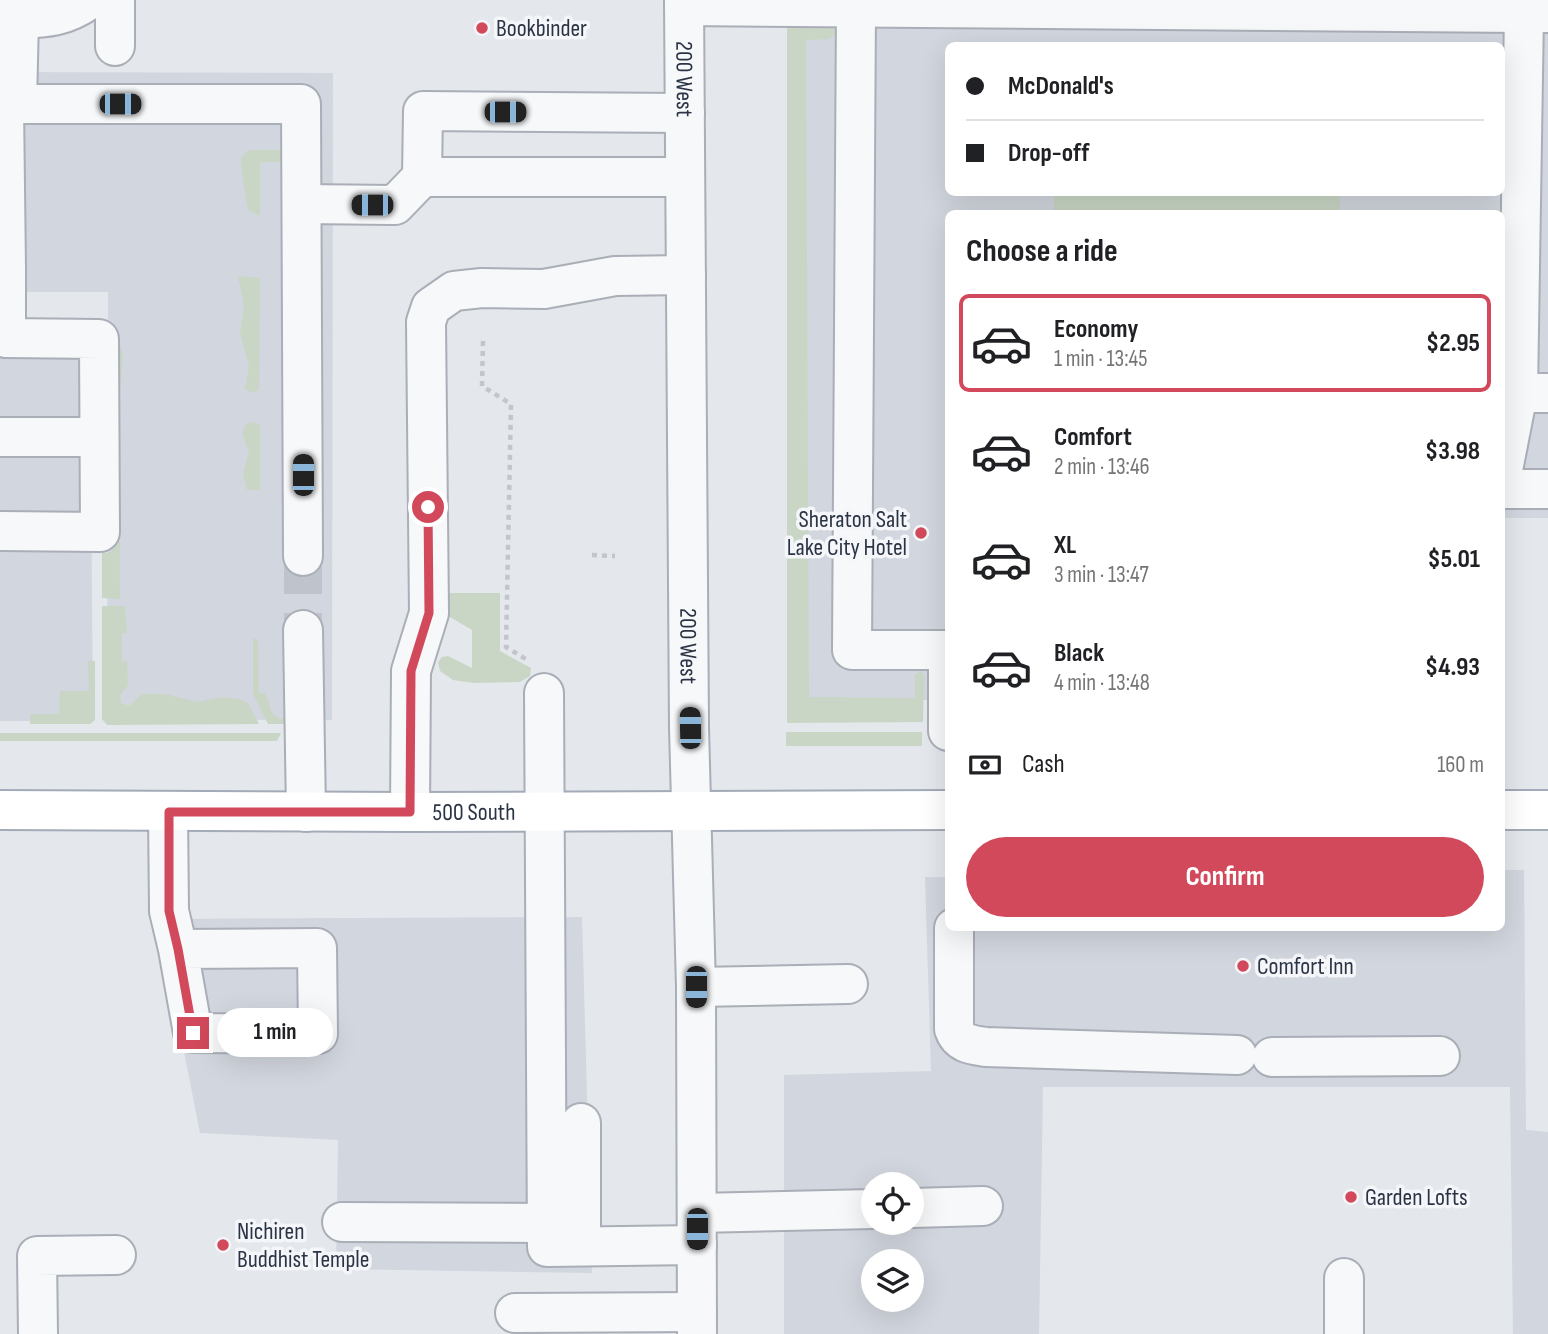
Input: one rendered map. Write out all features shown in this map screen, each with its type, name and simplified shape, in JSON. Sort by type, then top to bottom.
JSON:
[{"type":"main road","name":"500 South","points":[[0,810],[945,810]]},
{"type":"main road","points":[[1505,810],[1548,810]]},
{"type":"street","points":[[115,0],[115,46]]},
{"type":"street","points":[[17,104],[16,10],[53,18],[81,3]]},
{"type":"street","points":[[684,3],[1408,6],[1536,13],[1533,393],[1505,467]]},
{"type":"street","name":"200 West","points":[[684,3],[689,701],[696,987],[697,1323]]},
{"type":"street","points":[[845,5],[852,650],[945,650]]},
{"type":"street","points":[[0,531],[100,532],[99,339],[6,338],[3,269],[4,104],[301,104],[303,556]]},
{"type":"street","points":[[303,204],[395,205],[422,177],[423,111],[685,113]]},
{"type":"street","points":[[422,177],[685,177]]},
{"type":"street","points":[[410,812],[411,671],[429,613],[426,322],[431,307],[454,291],[482,288],[544,289],[615,276],[686,275]]},
{"type":"street","points":[[0,437],[99,437]]},
{"type":"street","points":[[1505,489],[1548,489]]},
{"type":"street","points":[[303,630],[306,812]]},
{"type":"street","points":[[536,677],[546,811],[547,1247],[580,1246],[697,1229],[861,1210]]},
{"type":"street","points":[[169,812],[169,911],[178,949]]},
{"type":"street","points":[[954,931],[954,1029],[961,1041],[977,1046],[1255,1056],[1440,1056]]},
{"type":"street","points":[[696,987],[848,984]]},
{"type":"street","points":[[580,1124],[580,1246]]},
{"type":"street","points":[[924,1208],[983,1206]]},
{"type":"street","points":[[342,1222],[547,1223]]},
{"type":"street","points":[[38,1334],[37,1256],[116,1255]]},
{"type":"street","points":[[1344,1278],[1344,1334]]},
{"type":"street","points":[[515,1313],[697,1323]]},
{"type":"path","points":[[483,341],[482,386],[511,404],[506,647],[536,677]]},
{"type":"path","points":[[592,555],[615,556]]},
{"type":"shaded area","points":[[797,0],[1548,0],[1548,518],[1505,518],[1505,210],[945,210],[945,700],[798,700]]},
{"type":"shaded area","points":[[0,72],[333,73],[332,720],[107,719],[108,292],[0,292]]},
{"type":"shaded area","points":[[90,356],[93,721],[0,721],[0,357]]},
{"type":"shaded area","points":[[1505,870],[1524,870],[1526,1130],[1548,1132],[1548,1334],[1513,1334],[1510,1087],[1043,1087],[1039,1334],[784,1334],[784,1075],[931,1071],[925,877],[945,877],[945,931],[1505,931]]},
{"type":"shaded area","points":[[582,917],[592,1273],[336,1269],[338,1140],[200,1133],[158,919]]},
{"type":"green space","points":[[832,26],[836,32],[830,39],[806,40],[809,697],[915,698],[915,675],[920,671],[924,675],[923,722],[787,723],[787,27]]},
{"type":"green space","points":[[248,150],[290,150],[290,162],[260,162],[260,216],[249,211],[245,194],[241,160]]},
{"type":"green space","points":[[1054,196],[1340,196],[1340,210],[1054,210]]},
{"type":"green space","points":[[238,276],[260,278],[259,390],[253,393],[245,389],[249,366],[240,334],[244,306]]},
{"type":"green space","points":[[112,340],[121,348],[123,357],[119,404],[120,599],[102,598],[102,553],[112,552]]},
{"type":"green space","points":[[251,422],[260,425],[260,490],[247,490],[243,474],[249,452],[242,434],[246,424]]},
{"type":"green space","points":[[448,593],[500,593],[500,651],[531,668],[530,676],[520,682],[474,683],[453,680],[440,671],[438,662],[442,657],[448,656],[472,668],[472,630],[448,616]]},
{"type":"green space","points":[[102,606],[125,606],[127,633],[122,633],[122,661],[127,661],[128,685],[120,695],[121,703],[129,706],[142,694],[165,694],[198,702],[222,697],[240,699],[248,703],[259,724],[107,725],[102,719]]},
{"type":"green space","points":[[253,639],[258,639],[259,693],[264,693],[272,713],[285,719],[285,724],[268,724],[253,694]]},
{"type":"green space","points":[[88,661],[95,661],[95,720],[90,724],[30,724],[30,714],[59,714],[60,691],[89,691]]},
{"type":"green space","points":[[786,732],[922,732],[922,746],[786,746]]},
{"type":"green space","points":[[0,733],[281,733],[277,741],[0,741]]},
{"type":"tunnel","points":[[303,556],[303,630]]},
{"type":"place","name":"Bookbinder","points":[[482,28]]},
{"type":"place","name":"Sheraton Salt Lake City Hotel","points":[[921,533]]},
{"type":"place","name":"Comfort Inn","points":[[1243,966]]},
{"type":"place","name":"Garden Lofts","points":[[1351,1197]]},
{"type":"place","name":"Nichiren Buddhist Temple","points":[[223,1245]]},
{"type":"route","points":[[193,1033],[169,911],[169,812],[410,812],[411,671],[429,613],[428,507]]}]
